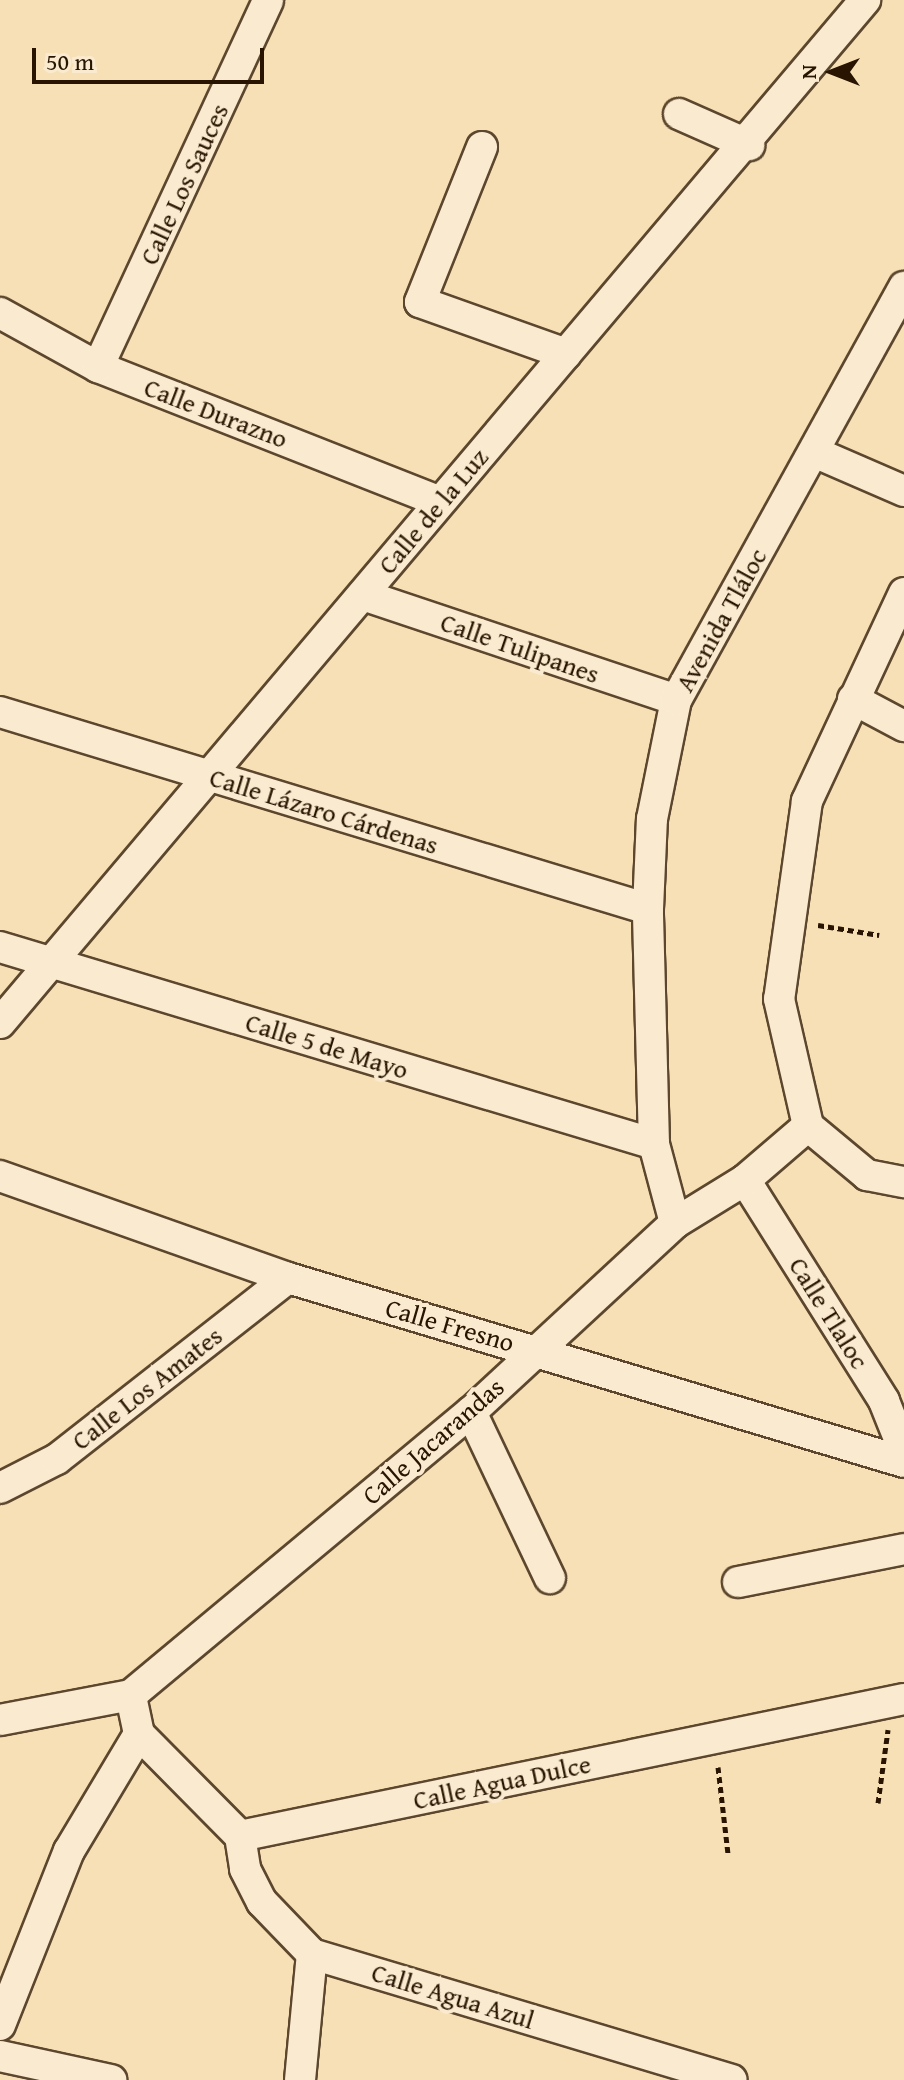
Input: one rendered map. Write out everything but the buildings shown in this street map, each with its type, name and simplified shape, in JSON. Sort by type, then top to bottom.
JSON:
[{"type":"street","name":"Calle Los Sauces","points":[[98,367],[268,0]]},
{"type":"street","name":"Calle de la Luz","points":[[0,1023],[48,962],[363,595],[439,501],[749,145],[865,0]]},
{"type":"street","points":[[679,114],[749,145]]},
{"type":"street","points":[[482,147],[420,302],[566,354]]},
{"type":"street","name":"Avenida Tláloc","points":[[675,1223],[654,1144],[648,909],[652,819],[676,700],[904,287]]},
{"type":"street","name":"Calle Durazno","points":[[0,313],[98,367],[439,501]]},
{"type":"street","points":[[814,452],[904,491]]},
{"type":"street","points":[[904,593],[807,801],[779,999],[808,1126],[867,1175],[904,1182]]},
{"type":"street","name":"Calle Tulipanes","points":[[363,595],[676,700]]},
{"type":"street","points":[[853,699],[904,726]]},
{"type":"street","name":"Calle Lázaro Cárdenas","points":[[0,712],[648,909]]},
{"type":"street","name":"Calle 5 de Mayo","points":[[0,947],[654,1144]]},
{"type":"street","name":"Calle Jacarandas","points":[[0,1720],[131,1695],[471,1412],[675,1223],[745,1180],[808,1126]]},
{"type":"street","name":"Calle Fresno","points":[[0,1176],[288,1278],[904,1462]]},
{"type":"street","name":"Calle Tlaloc","points":[[745,1180],[884,1401],[904,1451]]},
{"type":"street","name":"Calle Los Amates","points":[[0,1488],[57,1459],[288,1278]]},
{"type":"street","points":[[471,1412],[550,1578]]},
{"type":"street","points":[[738,1582],[904,1549]]},
{"type":"street","points":[[131,1695],[139,1734],[240,1836]]},
{"type":"street","name":"Calle Agua Dulce","points":[[240,1836],[898,1700]]},
{"type":"street","points":[[0,2025],[69,1851],[139,1734]]},
{"type":"street","name":"Calle Agua Azul","points":[[240,1836],[245,1869],[262,1902],[312,1954],[731,2080]]},
{"type":"street","points":[[300,2080],[312,1954]]},
{"type":"street","points":[[0,2056],[111,2080]]},
{"type":"path","points":[[790,921],[879,935]]},
{"type":"path","points":[[878,1803],[898,1700]]},
{"type":"path","points":[[715,1738],[728,1854]]}]
